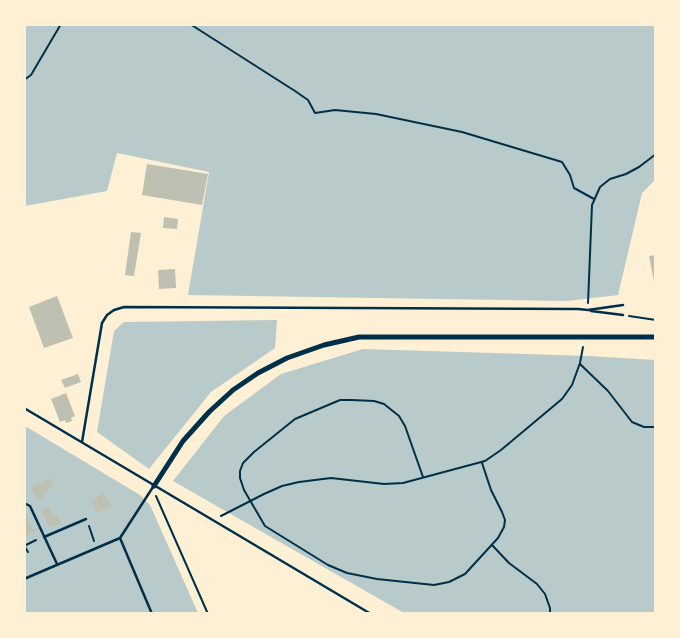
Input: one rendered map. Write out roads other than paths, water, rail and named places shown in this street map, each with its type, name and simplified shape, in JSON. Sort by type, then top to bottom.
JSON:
[{"type":"street","points":[[154,486],[183,442],[217,404],[258,373],[299,354],[359,337],[656,337]]},
{"type":"lane","points":[[588,310],[623,305]]},
{"type":"lane","points":[[82,442],[102,323],[107,315],[124,307],[578,309],[623,315]]},
{"type":"lane","points":[[24,408],[371,614]]},
{"type":"lane","points":[[24,579],[120,538],[154,486]]},
{"type":"lane","points":[[24,503],[30,506],[57,565]]},
{"type":"lane","points":[[44,537],[86,519]]},
{"type":"lane","points":[[120,538],[152,614]]}]
